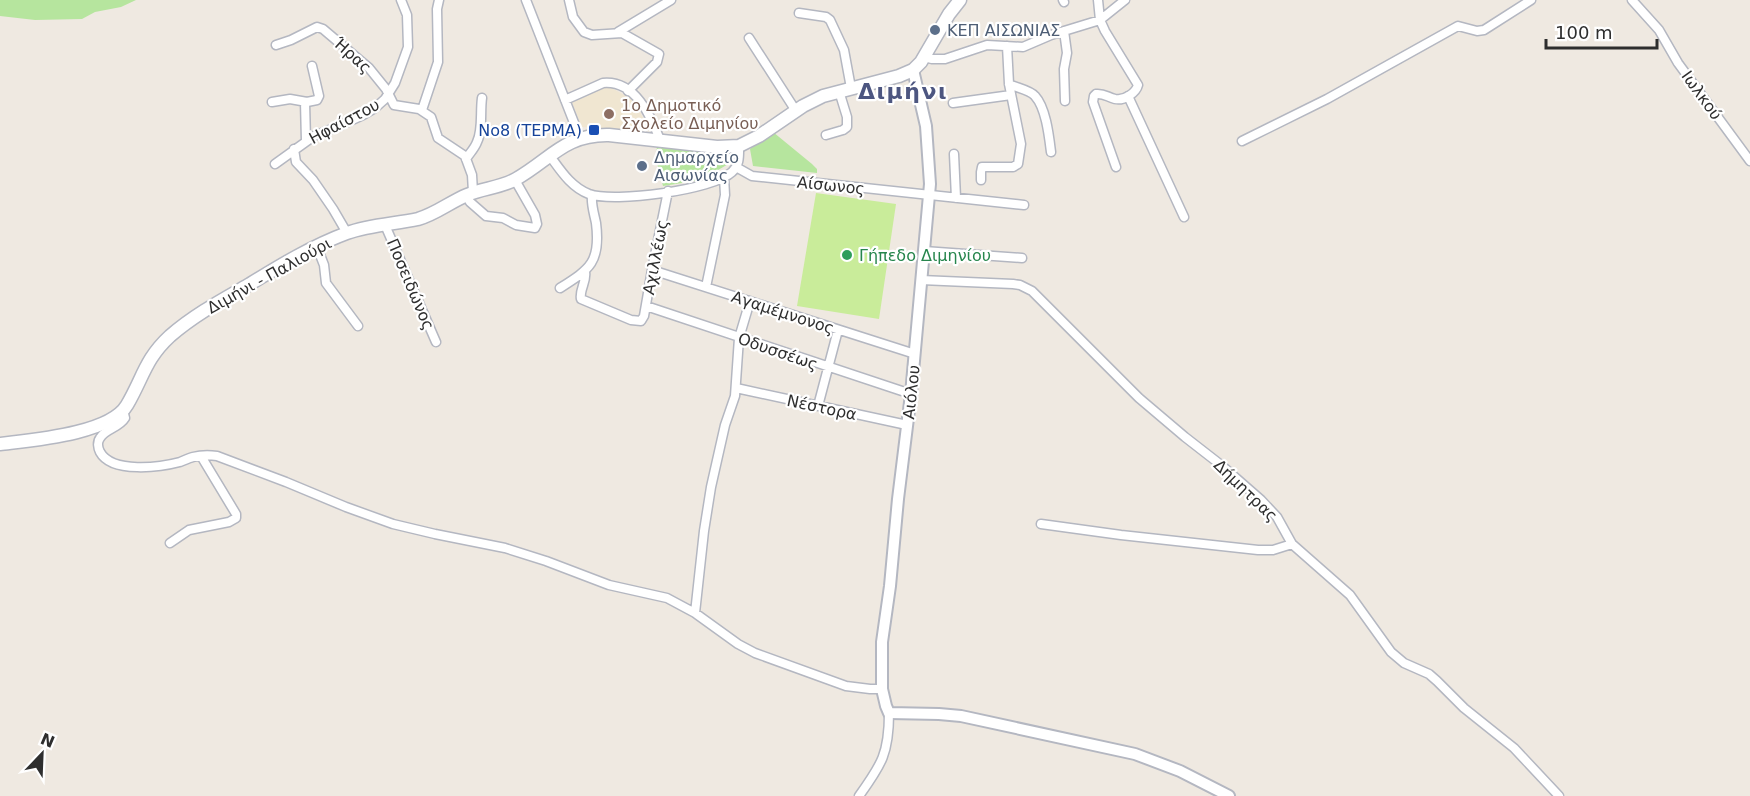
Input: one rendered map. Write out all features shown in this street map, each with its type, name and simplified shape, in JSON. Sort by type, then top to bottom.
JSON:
[{"type":"main road","points":[[913,70],[924,57],[958,1]]},
{"type":"main road","name":"Διμήνι - Παλιούρι","points":[[123,410],[148,361],[169,337],[212,306],[289,261],[347,233],[423,218],[470,194],[515,180],[571,141],[580,138],[599,135],[710,146],[739,146],[759,136],[811,101],[913,70]]},
{"type":"main road","points":[[0,444],[69,434],[114,418],[123,410]]},
{"type":"street","name":"Ηφαίστου","points":[[275,164],[306,141],[373,110],[389,94],[408,47],[407,15],[401,0]]},
{"type":"street","points":[[439,0],[437,9],[438,62],[422,110],[434,120],[438,138],[462,153],[466,159],[472,175],[470,194],[472,204],[486,216],[503,218],[516,225],[535,228],[537,224],[535,215],[515,180]]},
{"type":"street","points":[[526,0],[580,138]]},
{"type":"street","points":[[569,0],[573,17],[584,32],[618,33],[657,52],[659,56],[653,67],[628,91]]},
{"type":"street","points":[[618,33],[671,0]]},
{"type":"street","points":[[1098,0],[1100,20],[1109,39],[1137,82],[1137,90],[1128,96],[1115,99],[1100,93],[1093,98],[1116,167]]},
{"type":"street","points":[[924,57],[940,60],[983,45],[1023,47],[1100,20],[1125,0]]},
{"type":"street","points":[[1242,141],[1327,99],[1458,26],[1475,31],[1484,30],[1531,0]]},
{"type":"street","name":"Ιωλκού","points":[[1632,0],[1659,30],[1678,63],[1750,161]]},
{"type":"street","points":[[799,13],[826,17],[831,21],[844,50],[847,127],[826,135]]},
{"type":"street","name":"Ήρας","points":[[276,45],[320,27],[364,63],[382,83],[394,105],[422,110]]},
{"type":"street","points":[[1064,31],[1067,54],[1064,69],[1065,101]]},
{"type":"street","points":[[749,38],[796,111]]},
{"type":"street","points":[[981,180],[982,167],[1013,167],[1018,164],[1021,144],[1009,84],[1007,46]]},
{"type":"street","points":[[272,102],[290,99],[305,102],[316,100],[319,96],[312,66]]},
{"type":"street","name":"Αιόλου","points":[[889,713],[882,688],[882,642],[911,394],[930,173],[927,135],[913,70]]},
{"type":"street","points":[[566,100],[603,83],[614,84],[628,91],[643,104],[660,140]]},
{"type":"street","points":[[1009,84],[1037,98],[1047,125],[1051,152]]},
{"type":"street","points":[[953,103],[1011,95]]},
{"type":"street","points":[[1128,96],[1184,217]]},
{"type":"street","points":[[466,159],[478,142],[482,98]]},
{"type":"street","points":[[305,102],[306,141]]},
{"type":"street","points":[[550,156],[571,183],[579,189],[592,195],[616,198],[706,184],[724,177],[736,167],[739,146]]},
{"type":"street","points":[[294,149],[296,162],[315,183],[347,233]]},
{"type":"street","points":[[954,154],[956,198]]},
{"type":"street","name":"Αίσωνος","points":[[736,167],[752,176],[1024,206]]},
{"type":"street","points":[[706,287],[725,195],[724,177]]},
{"type":"street","name":"Αχιλλέως","points":[[585,272],[581,299],[631,320],[639,322],[644,318],[668,191]]},
{"type":"street","points":[[560,288],[585,272],[593,260],[596,251],[596,225],[592,195]]},
{"type":"street","name":"Ποσειδώνος","points":[[385,225],[436,342]]},
{"type":"street","points":[[317,247],[324,264],[326,283],[358,326]]},
{"type":"street","points":[[924,251],[1022,258]]},
{"type":"street","name":"Αγαμέμνονος","points":[[652,270],[915,354]]},
{"type":"street","name":"Δήμητρας","points":[[921,280],[1013,284],[1032,291],[1125,386],[1261,500],[1277,518],[1292,544],[1350,595],[1395,657],[1437,681],[1472,715],[1514,748],[1559,796]]},
{"type":"street","points":[[696,613],[711,487],[736,388],[739,338],[750,301]]},
{"type":"street","name":"Οδυσσέως","points":[[645,306],[911,394]]},
{"type":"street","points":[[818,406],[838,330]]},
{"type":"street","name":"Νέστορα","points":[[736,388],[907,425]]},
{"type":"street","points":[[123,410],[125,418],[122,423],[104,434],[99,440],[98,446],[101,453],[111,461],[128,466],[152,466],[201,456],[217,456],[393,524],[505,548],[609,585],[667,598],[696,613],[738,644],[765,657],[846,687],[882,688]]},
{"type":"street","points":[[170,543],[189,530],[229,522],[236,518],[236,514],[201,456]]},
{"type":"street","points":[[1041,524],[1242,549],[1273,550],[1292,544]]},
{"type":"street","points":[[859,796],[877,770],[886,750],[889,713],[961,716],[1117,749],[1167,765],[1229,796]]},
{"type":"shaded area","name":"1ο Δημοτικό Σχολείο Διμηνίου","points":[[608,86],[635,101],[649,131],[582,127],[571,100]]},
{"type":"green space","points":[[0,0],[136,0],[121,7],[95,12],[82,19],[35,20],[0,16]]},
{"type":"green space","points":[[773,132],[812,164],[817,169],[817,173],[753,166],[750,149]]},
{"type":"green space","points":[[657,146],[726,152],[730,157],[730,163],[701,180],[663,186],[656,159]]},
{"type":"green space","name":"Γήπεδο Διμηνίου","points":[[816,193],[896,204],[879,319],[797,306]]},
{"type":"place","name":"ΚΕΠ ΑΙΣΩΝΙΑΣ","points":[[935,30]]},
{"type":"place","name":"1ο Δημοτικό Σχολείο Διμηνίου","points":[[609,114]]},
{"type":"place","name":"Νο8 (ΤΕΡΜΑ)","points":[[594,130]]},
{"type":"place","name":"Δημαρχείο Αισωνίας","points":[[642,166]]},
{"type":"place","name":"Γήπεδο Διμηνίου","points":[[847,255]]},
{"type":"district","name":"Διμήνι","points":[[903,91]]}]
